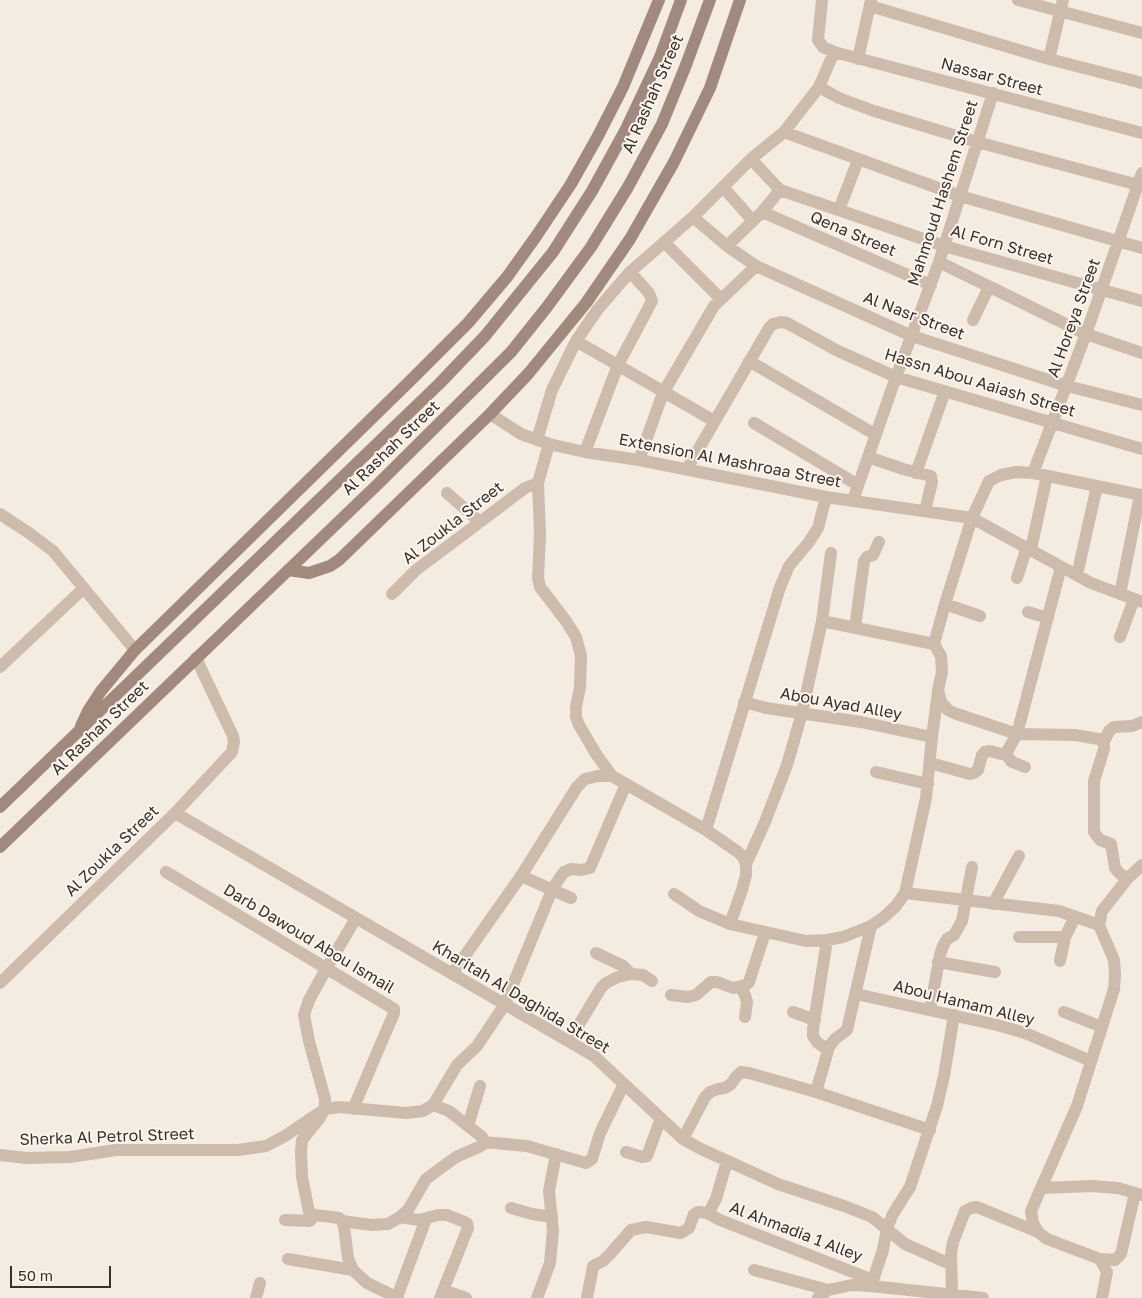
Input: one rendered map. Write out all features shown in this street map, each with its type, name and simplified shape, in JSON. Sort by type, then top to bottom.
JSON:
[{"type":"main road","points":[[78,732],[94,700],[119,667],[428,364],[468,323],[506,277],[538,235],[571,184],[598,136],[623,87],[659,0]]},
{"type":"main road","name":"Al Rashah Street","points":[[0,807],[439,384],[485,336],[553,252],[592,191],[626,131],[660,56],[681,0]]},
{"type":"main road","name":"Al Rashah Street","points":[[0,847],[511,352],[548,307],[591,247],[628,187],[662,124],[710,0]]},
{"type":"main road","points":[[288,570],[309,573],[325,568],[339,560],[490,414],[528,374],[586,303],[630,239],[674,162],[710,88],[740,0]]},
{"type":"street","points":[[746,864],[738,852],[706,830],[612,776],[579,725],[576,707],[580,687],[581,656],[576,637],[540,587],[538,578],[540,534],[538,483],[552,390],[576,341],[598,308],[630,272],[693,217],[751,159],[784,132],[819,87],[834,52],[823,47],[818,40],[822,0]]},
{"type":"street","points":[[1018,0],[1061,6],[1142,33]]},
{"type":"street","points":[[858,58],[870,3],[1050,59],[1142,84]]},
{"type":"street","points":[[1050,59],[1061,6]]},
{"type":"street","name":"Nassar Street","points":[[834,52],[1142,133]]},
{"type":"street","points":[[819,87],[839,98],[874,111],[977,142],[1141,181]]},
{"type":"street","name":"Mahmoud Hashem Street","points":[[853,500],[939,262],[993,93]]},
{"type":"street","points":[[784,132],[960,196],[1142,248]]},
{"type":"street","name":"Al Forn Street","points":[[751,159],[780,190],[944,246],[1142,301]]},
{"type":"street","points":[[839,210],[858,160]]},
{"type":"street","name":"Al Horeya Street","points":[[1033,473],[1141,181]]},
{"type":"street","points":[[723,187],[757,216]]},
{"type":"street","points":[[727,246],[780,190]]},
{"type":"street","name":"Qena Street","points":[[757,216],[931,285]]},
{"type":"street","name":"Al Nasr Street","points":[[693,217],[727,246],[756,266],[912,336],[1066,386],[1142,405]]},
{"type":"street","points":[[664,242],[722,299]]},
{"type":"street","points":[[939,262],[1086,334],[1142,353]]},
{"type":"street","points":[[639,460],[663,393],[714,306],[756,266]]},
{"type":"street","points":[[585,452],[618,365],[652,301],[649,293],[630,272]]},
{"type":"street","points":[[974,320],[989,287]]},
{"type":"street","name":"Hassn Abou Aaiash Street","points":[[749,361],[769,328],[777,322],[787,323],[836,350],[896,377],[1142,449]]},
{"type":"street","points":[[576,341],[714,422]]},
{"type":"street","points":[[687,469],[749,361],[876,434]]},
{"type":"street","points":[[916,473],[945,391]]},
{"type":"street","name":"Extension Al Mashroaa Street","points":[[490,414],[521,434],[543,442],[585,452],[639,460],[826,497],[972,518],[1091,583],[1138,600]]},
{"type":"street","points":[[754,423],[858,486]]},
{"type":"street","points":[[868,457],[931,476],[925,511]]},
{"type":"street","points":[[674,894],[699,911],[730,924],[806,941],[843,938],[871,926],[890,911],[905,893],[926,798],[932,737],[942,672],[941,656],[934,644],[972,518],[989,481],[1002,475],[1016,472],[1033,473],[1141,495],[1120,594]]},
{"type":"street","points":[[1017,578],[1029,548],[1046,476]]},
{"type":"street","name":"Al Zoukla Street","points":[[392,594],[416,570],[524,488],[538,483]]},
{"type":"street","points":[[1076,575],[1097,486]]},
{"type":"street","points":[[446,493],[480,522]]},
{"type":"street","points":[[706,830],[780,587],[790,566],[810,542],[818,528],[826,497]]},
{"type":"street","points":[[0,514],[53,551],[135,650]]},
{"type":"street","points":[[855,628],[864,560],[873,555],[879,542]]},
{"type":"street","points":[[730,924],[746,875],[746,864],[784,773],[802,713],[822,621],[831,553]]},
{"type":"street","points":[[1005,753],[1017,734],[1061,567]]},
{"type":"street","points":[[0,667],[84,588]]},
{"type":"street","points":[[1120,637],[1138,600]]},
{"type":"street","points":[[945,604],[980,616]]},
{"type":"street","points":[[1028,612],[1048,618]]},
{"type":"street","points":[[822,621],[934,644]]},
{"type":"street","name":"Al Zoukla Street","points":[[0,983],[175,813],[232,752],[233,736],[196,658]]},
{"type":"street","points":[[938,690],[941,702],[948,710],[1017,734],[1075,735],[1099,739],[1104,742]]},
{"type":"street","name":"Abou Ayad Alley","points":[[744,702],[766,708],[861,722],[932,737]]},
{"type":"street","points":[[1128,878],[1114,868],[1111,844],[1100,840],[1094,832],[1094,781],[1104,749],[1104,742],[1109,731],[1114,727],[1132,726],[1142,722]]},
{"type":"street","points":[[930,762],[970,774],[978,770],[982,755],[985,752],[1005,753],[1012,762],[1025,767]]},
{"type":"street","points":[[876,772],[928,784]]},
{"type":"street","points":[[452,974],[521,876],[577,787],[585,779],[598,776],[612,776]]},
{"type":"street","points":[[325,1109],[339,1107],[406,1113],[423,1111],[433,1105],[457,1065],[476,1046],[505,1004],[552,890],[564,872],[571,869],[581,870],[590,868],[626,784]]},
{"type":"street","name":"Kharitah Al Daghida Street","points":[[175,813],[594,1056],[683,1138],[727,1161],[778,1184],[872,1218],[906,1244],[950,1264]]},
{"type":"street","points":[[993,904],[1019,856]]},
{"type":"street","points":[[1038,1232],[1033,1223],[1032,1211],[1077,1106],[1114,989],[1115,974],[1112,953],[1099,925],[1102,911],[1128,878],[1142,865]]},
{"type":"street","points":[[930,1010],[938,962],[943,946],[958,929],[962,920],[972,867]]},
{"type":"street","name":"Darb Dawoud Abou Ismail","points":[[166,872],[394,1009],[354,1109]]},
{"type":"street","points":[[521,876],[571,898]]},
{"type":"street","points":[[905,893],[1059,911],[1099,925]]},
{"type":"street","points":[[1060,961],[1064,937],[1075,916]]},
{"type":"street","points":[[356,918],[309,1000],[304,1016],[309,1041],[326,1099],[325,1109],[302,1140],[301,1152],[306,1202],[309,1212],[315,1215],[339,1218],[342,1221],[388,1224],[408,1210],[426,1179],[456,1157],[481,1146],[484,1142]]},
{"type":"street","points":[[816,1092],[829,1047],[835,1039],[848,1030],[871,926]]},
{"type":"street","points":[[671,995],[678,997],[696,995],[711,982],[717,982],[733,988],[740,987],[749,982],[765,933]]},
{"type":"street","points":[[1019,937],[1064,937]]},
{"type":"street","points":[[828,940],[813,1036],[822,1046],[829,1047]]},
{"type":"street","points":[[596,954],[623,966],[631,974]]},
{"type":"street","points":[[938,962],[995,972]]},
{"type":"street","points":[[569,1041],[601,988],[611,979],[631,974],[642,975],[652,981]]},
{"type":"street","points":[[740,987],[745,995],[745,1017]]},
{"type":"street","name":"Abou Hamam Alley","points":[[856,994],[954,1015],[1025,1033],[1091,1062]]},
{"type":"street","points":[[793,1012],[814,1020]]},
{"type":"street","points":[[1064,1012],[1102,1027]]},
{"type":"street","points":[[872,1283],[883,1250],[887,1228],[893,1214],[910,1187],[930,1130],[944,1076],[954,1015]]},
{"type":"street","points":[[683,1138],[705,1097],[710,1092],[732,1084],[736,1076],[742,1072],[816,1092],[930,1130]]},
{"type":"street","points":[[484,1142],[526,1146],[582,1162],[589,1161],[600,1133],[624,1084]]},
{"type":"street","points":[[468,1126],[480,1086]]},
{"type":"street","points":[[433,1105],[449,1111],[482,1137],[484,1142]]},
{"type":"street","name":"Sherka Al Petrol Street","points":[[0,1155],[26,1158],[70,1157],[116,1150],[238,1150],[266,1146],[285,1136],[325,1109]]},
{"type":"street","points":[[626,1152],[642,1157],[647,1156],[661,1118]]},
{"type":"street","points":[[537,1298],[550,1263],[553,1246],[549,1191],[556,1154]]},
{"type":"street","points":[[587,1298],[593,1266],[603,1261],[631,1230],[646,1227],[681,1233],[689,1228],[694,1214],[698,1212],[707,1213],[713,1205],[727,1161]]},
{"type":"street","points":[[952,1294],[950,1264],[953,1242],[965,1211],[971,1208],[977,1207],[1038,1232],[1047,1239],[1100,1259],[1115,1260],[1121,1254],[1138,1194],[1118,1188],[1092,1186],[1042,1188]]},
{"type":"street","points":[[511,1208],[552,1217]]},
{"type":"street","name":"Al Ahmadia 1 Alley","points":[[707,1213],[872,1283]]},
{"type":"street","points":[[400,1216],[419,1220],[430,1216],[446,1214],[467,1223],[468,1228],[442,1294],[466,1298]]},
{"type":"street","points":[[285,1220],[306,1222],[310,1221],[315,1215]]},
{"type":"street","points":[[342,1221],[348,1258],[352,1270],[367,1284],[398,1298],[426,1219]]},
{"type":"street","points":[[288,1259],[352,1270]]},
{"type":"street","points":[[1100,1259],[1107,1272],[1102,1298]]},
{"type":"street","points":[[754,1270],[824,1294],[852,1285],[872,1283],[918,1294],[952,1294],[983,1298]]},
{"type":"street","points":[[256,1298],[260,1283]]}]
